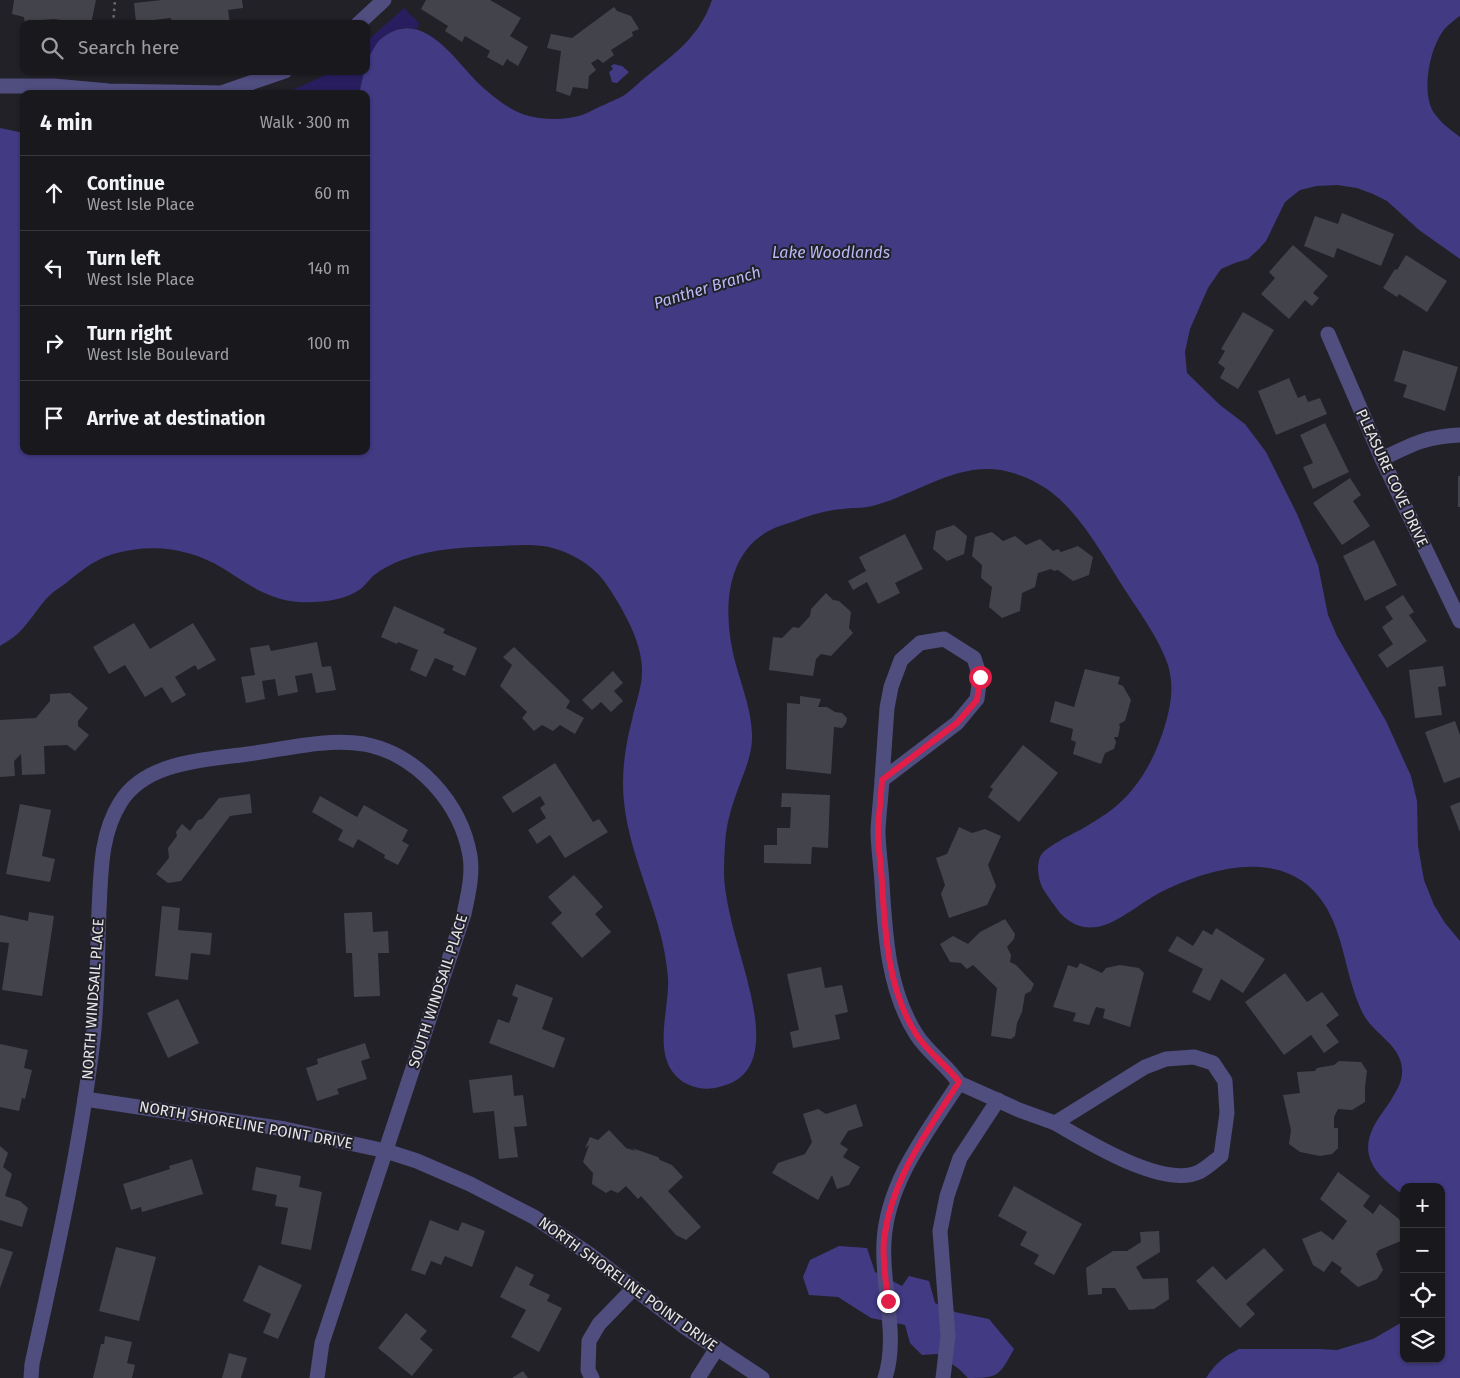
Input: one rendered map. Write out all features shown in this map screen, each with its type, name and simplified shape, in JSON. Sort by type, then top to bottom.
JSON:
[{"type":"street","points":[[362,20],[384,0]]},
{"type":"street","points":[[230,90],[273,75]]},
{"type":"street","points":[[0,86],[54,86],[104,90]]},
{"type":"street","name":"PLEASURE COVE DRIVE","points":[[1328,334],[1382,459],[1460,621]]},
{"type":"street","points":[[1382,459],[1414,443],[1439,435],[1460,434]]},
{"type":"street","points":[[882,780],[957,723],[977,700],[980,677],[974,658],[944,639],[920,643],[902,660],[890,687],[886,708],[878,831],[886,936],[893,976],[904,1011],[916,1034],[931,1054],[959,1082],[1019,1110],[1055,1122],[1132,1163],[1156,1173],[1181,1176],[1199,1172],[1221,1156],[1228,1113],[1225,1081],[1213,1063],[1194,1056],[1166,1059],[1132,1074],[1055,1122]]},
{"type":"street","name":"SOUTH WINDSAIL PLACE","points":[[261,752],[341,742],[364,744],[405,760],[424,774],[443,795],[465,836],[470,858],[470,887],[464,914],[322,1343],[316,1378]]},
{"type":"street","name":"NORTH WINDSAIL PLACE","points":[[31,1378],[32,1364],[74,1171],[85,1099],[92,1044],[101,873],[105,835],[122,799],[134,786],[166,768],[190,762],[261,752]]},
{"type":"street","points":[[885,1378],[889,1365],[889,1330],[884,1242],[890,1207],[906,1166],[959,1082]]},
{"type":"street","name":"NORTH SHORELINE POINT DRIVE","points":[[85,1099],[285,1129],[386,1151],[417,1161],[470,1184],[534,1216],[583,1249],[686,1328],[762,1378]]},
{"type":"street","points":[[944,1372],[948,1336],[940,1230],[947,1196],[960,1158],[998,1100]]},
{"type":"street","points":[[592,1378],[588,1370],[589,1341],[600,1324],[634,1288]]},
{"type":"street","points":[[698,1378],[717,1348]]},
{"type":"path","points":[[113,20],[115,0]]},
{"type":"shaded area","points":[[404,8],[419,23],[417,29],[401,28],[370,60],[370,38]]},
{"type":"shaded area","points":[[324,75],[364,75],[360,90],[293,90]]},
{"type":"water","name":"Lake Woodlands","points":[[712,0],[1460,0],[1460,16],[1443,31],[1434,49],[1427,83],[1430,105],[1434,113],[1460,137],[1460,259],[1419,230],[1387,201],[1373,194],[1357,188],[1337,185],[1317,186],[1300,190],[1285,202],[1266,241],[1259,249],[1248,259],[1221,269],[1208,288],[1190,329],[1185,352],[1187,373],[1220,405],[1245,424],[1266,452],[1297,514],[1318,565],[1328,615],[1337,636],[1386,721],[1411,776],[1417,801],[1418,846],[1424,880],[1434,905],[1445,923],[1460,941],[1460,1378],[1206,1378],[1220,1361],[1239,1349],[1337,1350],[1373,1339],[1400,1323],[1400,1363],[1445,1363],[1445,1183],[1400,1183],[1400,1192],[1387,1182],[1374,1167],[1368,1149],[1369,1139],[1402,1078],[1401,1061],[1393,1047],[1365,1017],[1351,983],[1342,946],[1329,912],[1319,896],[1305,883],[1289,874],[1271,868],[1234,868],[1197,877],[1179,884],[1163,891],[1113,922],[1087,927],[1074,924],[1061,914],[1042,887],[1038,871],[1041,855],[1066,837],[1110,811],[1121,802],[1140,780],[1160,742],[1168,714],[1171,683],[1168,665],[1155,637],[1092,537],[1060,499],[1031,480],[1001,470],[984,469],[968,471],[937,480],[876,505],[825,512],[779,526],[765,533],[752,544],[742,557],[735,571],[731,587],[729,620],[733,653],[751,723],[752,745],[728,820],[724,876],[730,914],[753,1006],[756,1040],[754,1056],[747,1070],[736,1081],[715,1088],[699,1088],[687,1084],[675,1075],[668,1063],[664,1050],[668,991],[665,955],[654,911],[627,824],[623,792],[626,750],[641,684],[642,672],[639,649],[630,624],[604,581],[593,569],[572,555],[557,549],[537,545],[475,547],[426,553],[390,565],[373,576],[362,588],[348,596],[332,600],[298,602],[277,598],[250,586],[224,569],[198,556],[170,549],[156,548],[128,551],[101,559],[81,571],[49,596],[19,633],[0,646],[0,128],[20,132],[20,455],[370,455],[370,90],[360,90],[363,75],[370,75],[370,55],[378,43],[394,31],[407,28],[419,30],[441,44],[478,83],[508,107],[522,114],[556,119],[585,114],[621,97],[683,46],[699,26]]},
{"type":"water","points":[[614,64],[622,66],[629,72],[617,83],[612,82],[609,72],[613,69],[611,66]]},
{"type":"water","points":[[839,1246],[867,1248],[875,1272],[902,1286],[909,1276],[929,1281],[935,1303],[955,1312],[989,1319],[1014,1349],[1005,1365],[997,1374],[992,1376],[968,1378],[959,1369],[937,1354],[922,1355],[910,1343],[905,1325],[871,1318],[838,1297],[809,1295],[803,1277],[810,1260]]},
{"type":"building","points":[[14,0],[96,0],[92,20],[24,20],[24,17],[12,14]]},
{"type":"building","points":[[162,0],[242,0],[243,8],[228,10],[229,20],[171,20],[171,18],[136,20],[134,3]]},
{"type":"building","points":[[426,0],[490,0],[521,18],[510,36],[528,47],[518,66],[507,59],[503,66],[487,57],[490,51],[465,36],[462,42],[445,31],[448,26],[421,9]]},
{"type":"building","points":[[614,7],[617,11],[631,16],[639,29],[632,32],[633,36],[611,50],[614,55],[603,63],[598,59],[591,63],[596,70],[589,76],[588,89],[573,87],[570,96],[556,91],[561,51],[547,48],[551,34],[572,38]]},
{"type":"building","points":[[1342,213],[1394,234],[1381,266],[1337,248],[1334,258],[1304,246],[1315,216],[1338,224]]},
{"type":"building","points":[[1293,245],[1328,276],[1313,293],[1319,298],[1312,306],[1305,300],[1289,319],[1261,294],[1275,278],[1269,272]]},
{"type":"building","points":[[1406,255],[1447,281],[1427,312],[1399,294],[1397,297],[1383,288]]},
{"type":"building","points":[[1243,312],[1274,330],[1238,389],[1220,378],[1225,368],[1218,363],[1225,351],[1221,349]]},
{"type":"building","points":[[1403,350],[1458,367],[1445,411],[1403,397],[1407,385],[1394,381]]},
{"type":"building","points":[[1289,378],[1298,398],[1305,395],[1308,402],[1320,398],[1327,414],[1276,435],[1258,391]]},
{"type":"building","points":[[1325,423],[1349,472],[1313,489],[1303,467],[1313,463],[1300,435]]},
{"type":"building","points":[[1458,476],[1460,476],[1460,507],[1458,507]]},
{"type":"building","points":[[1350,478],[1361,495],[1353,501],[1370,526],[1342,545],[1313,503]]},
{"type":"building","points":[[954,525],[967,536],[964,554],[947,561],[933,549],[936,531]]},
{"type":"building","points":[[992,532],[1003,541],[1015,536],[1026,545],[1040,539],[1053,551],[1058,549],[1061,552],[1078,546],[1093,557],[1089,575],[1073,581],[1058,570],[1054,571],[1051,569],[1038,573],[1035,587],[1022,593],[1020,611],[1002,618],[989,607],[992,587],[981,578],[982,565],[972,556],[975,537]]},
{"type":"building","points":[[905,534],[923,569],[895,583],[900,593],[878,604],[867,582],[853,590],[848,581],[866,571],[859,557]]},
{"type":"building","points":[[1374,540],[1397,585],[1365,601],[1343,556]]},
{"type":"building","points":[[826,593],[851,612],[849,628],[853,633],[831,656],[821,654],[816,659],[813,676],[769,670],[773,637],[782,638],[793,627],[799,628],[810,616],[811,609]]},
{"type":"building","points":[[1403,595],[1414,612],[1409,615],[1427,641],[1387,668],[1378,655],[1393,644],[1382,627],[1393,619],[1385,607]]},
{"type":"building","points":[[394,606],[445,629],[443,633],[477,648],[465,676],[452,670],[454,666],[435,658],[426,677],[410,670],[418,650],[381,637]]},
{"type":"building","points":[[134,623],[150,649],[193,623],[216,660],[198,670],[195,665],[175,677],[186,695],[172,703],[162,687],[145,697],[125,665],[109,674],[93,647]]},
{"type":"building","points":[[317,642],[322,667],[331,666],[336,690],[316,693],[312,673],[295,676],[298,692],[278,696],[275,679],[262,681],[265,699],[246,703],[241,677],[255,675],[250,648],[269,645],[271,651]]},
{"type":"building","points":[[514,647],[570,701],[566,708],[584,718],[575,734],[560,725],[553,731],[542,725],[534,731],[522,718],[527,712],[500,686],[512,665],[503,657]]},
{"type":"building","points":[[1443,666],[1446,686],[1438,687],[1442,715],[1415,718],[1409,670]]},
{"type":"building","points":[[1085,669],[1120,677],[1118,684],[1123,686],[1131,700],[1125,721],[1119,724],[1118,737],[1114,737],[1116,742],[1114,749],[1105,753],[1101,764],[1073,754],[1076,742],[1071,740],[1073,729],[1050,722],[1055,701],[1074,707]]},
{"type":"building","points":[[613,671],[623,683],[614,691],[623,701],[611,712],[601,702],[592,710],[582,700]]},
{"type":"building","points":[[70,693],[88,708],[78,721],[78,726],[89,735],[75,751],[67,745],[44,746],[45,774],[22,775],[21,754],[14,761],[15,776],[0,777],[0,720],[36,718],[50,701],[50,694]]},
{"type":"building","points":[[800,696],[821,699],[818,707],[827,707],[835,712],[842,713],[847,718],[842,728],[834,727],[831,774],[786,769],[787,703],[800,704]]},
{"type":"building","points":[[1455,721],[1460,735],[1460,777],[1444,783],[1425,732]]},
{"type":"building","points":[[1023,745],[1058,773],[1019,822],[988,797],[993,789],[990,787]]},
{"type":"building","points":[[555,763],[593,822],[599,819],[608,832],[565,858],[550,835],[537,844],[528,830],[546,818],[540,808],[545,804],[540,796],[513,813],[502,797]]},
{"type":"building","points":[[782,793],[830,795],[828,848],[812,847],[811,864],[764,863],[764,845],[777,845],[777,828],[790,828],[791,807],[781,807]]},
{"type":"building","points":[[250,794],[252,813],[230,816],[181,881],[168,883],[156,874],[169,858],[168,848],[177,836],[176,832],[182,824],[190,831],[219,798]]},
{"type":"building","points":[[320,796],[357,817],[364,805],[408,830],[402,841],[409,845],[398,865],[384,858],[385,855],[358,839],[353,848],[338,840],[343,830],[312,812]]},
{"type":"building","points":[[1460,802],[1460,832],[1450,806]]},
{"type":"building","points":[[20,804],[51,810],[42,856],[55,859],[50,882],[6,874]]},
{"type":"building","points":[[959,827],[972,833],[985,829],[1001,836],[988,865],[996,886],[987,905],[949,918],[941,894],[945,885],[936,858],[947,854]]},
{"type":"building","points":[[574,875],[603,907],[595,914],[611,932],[582,958],[551,923],[562,913],[548,897]]},
{"type":"building","points":[[162,906],[180,908],[178,930],[212,933],[210,955],[191,953],[188,980],[155,976]]},
{"type":"building","points":[[29,912],[54,916],[42,996],[2,990],[9,943],[0,942],[0,915],[28,921]]},
{"type":"building","points":[[372,912],[373,932],[388,931],[389,953],[378,953],[380,996],[354,997],[352,953],[346,953],[344,913]]},
{"type":"building","points":[[1005,919],[1015,934],[1014,939],[1007,947],[1011,955],[1010,962],[1016,965],[1034,984],[1031,991],[1025,994],[1015,1036],[1011,1039],[991,1036],[997,988],[973,965],[967,969],[961,963],[950,962],[940,944],[953,936],[968,944],[980,932]]},
{"type":"building","points":[[1216,928],[1265,959],[1243,993],[1221,979],[1210,1001],[1192,992],[1203,969],[1168,951],[1177,936],[1193,946],[1203,930],[1212,935]]},
{"type":"building","points":[[1080,963],[1102,973],[1106,968],[1120,965],[1139,968],[1144,973],[1130,1027],[1103,1018],[1105,1009],[1096,1007],[1089,1025],[1073,1021],[1076,1013],[1053,1007],[1068,965],[1077,968]]},
{"type":"building","points":[[821,967],[825,988],[842,985],[848,1012],[835,1015],[840,1039],[793,1048],[790,1032],[799,1030],[787,974]]},
{"type":"building","points":[[1285,973],[1307,1002],[1322,992],[1339,1015],[1326,1025],[1339,1042],[1324,1053],[1311,1035],[1284,1055],[1245,1002]]},
{"type":"building","points":[[516,984],[553,998],[542,1029],[565,1038],[554,1068],[489,1043],[498,1019],[509,1023],[518,998],[512,995]]},
{"type":"building","points":[[178,999],[199,1043],[168,1058],[147,1013]]},
{"type":"building","points":[[365,1043],[370,1058],[361,1061],[367,1079],[337,1089],[339,1094],[317,1101],[306,1068],[318,1064],[317,1059]]},
{"type":"building","points":[[0,1044],[28,1050],[24,1068],[32,1070],[25,1099],[22,1098],[19,1111],[0,1107]]},
{"type":"building","points":[[1339,1061],[1361,1062],[1367,1071],[1365,1102],[1352,1110],[1338,1109],[1334,1117],[1334,1128],[1338,1128],[1338,1148],[1332,1154],[1320,1156],[1300,1152],[1289,1144],[1291,1130],[1283,1095],[1300,1093],[1297,1072],[1315,1071],[1317,1068],[1334,1065]]},
{"type":"building","points":[[512,1075],[514,1096],[523,1095],[527,1126],[514,1127],[518,1157],[499,1159],[494,1111],[473,1113],[469,1080]]},
{"type":"building","points":[[856,1104],[863,1126],[848,1131],[840,1144],[848,1149],[843,1157],[860,1167],[849,1185],[837,1189],[832,1175],[818,1200],[772,1173],[778,1163],[805,1154],[812,1142],[803,1114],[818,1109],[826,1114]]},
{"type":"building","points":[[609,1130],[626,1148],[636,1151],[632,1148],[658,1157],[660,1160],[672,1165],[683,1177],[668,1191],[701,1227],[686,1240],[676,1235],[641,1196],[638,1199],[626,1186],[618,1193],[611,1190],[606,1193],[592,1184],[593,1173],[583,1162],[589,1145],[585,1148],[590,1137],[598,1140]]},
{"type":"building","points":[[0,1146],[8,1153],[3,1167],[12,1174],[5,1196],[20,1201],[28,1208],[22,1227],[0,1220]]},
{"type":"building","points":[[192,1159],[203,1194],[142,1212],[141,1207],[131,1210],[123,1184],[170,1169],[169,1166]]},
{"type":"building","points":[[256,1167],[301,1176],[299,1187],[322,1192],[311,1250],[281,1244],[288,1208],[275,1206],[277,1195],[252,1190]]},
{"type":"building","points":[[1338,1172],[1370,1196],[1363,1206],[1373,1214],[1380,1204],[1399,1219],[1400,1241],[1379,1250],[1376,1254],[1383,1270],[1377,1279],[1358,1287],[1340,1272],[1342,1268],[1332,1261],[1324,1272],[1313,1265],[1302,1239],[1321,1231],[1333,1240],[1347,1221],[1320,1199]]},
{"type":"building","points":[[1014,1186],[1082,1224],[1054,1275],[1034,1264],[1039,1255],[1020,1245],[1027,1232],[998,1216]]},
{"type":"building","points":[[430,1220],[458,1231],[462,1222],[485,1231],[472,1267],[445,1256],[441,1265],[431,1261],[425,1275],[411,1270]]},
{"type":"building","points":[[1159,1231],[1160,1252],[1136,1267],[1143,1279],[1168,1278],[1169,1299],[1154,1309],[1129,1310],[1115,1288],[1102,1288],[1102,1294],[1088,1295],[1086,1268],[1113,1251],[1127,1251],[1141,1242],[1140,1232]]},
{"type":"building","points":[[116,1247],[156,1257],[139,1321],[99,1311]]},
{"type":"building","points":[[0,1248],[13,1252],[0,1288]]},
{"type":"building","points":[[1264,1248],[1284,1270],[1246,1304],[1255,1314],[1240,1328],[1196,1281],[1213,1266],[1226,1280]]},
{"type":"building","points":[[259,1265],[302,1285],[278,1339],[263,1333],[271,1314],[243,1301]]},
{"type":"building","points":[[516,1266],[534,1275],[529,1285],[550,1295],[547,1301],[562,1308],[539,1352],[511,1337],[526,1310],[500,1297]]},
{"type":"building","points":[[406,1313],[427,1331],[420,1339],[433,1350],[412,1376],[378,1348]]},
{"type":"building","points":[[105,1336],[132,1342],[127,1363],[135,1365],[132,1378],[93,1378],[101,1344],[104,1344]]},
{"type":"building","points":[[229,1353],[247,1358],[241,1378],[222,1378]]},
{"type":"building","points":[[523,1371],[528,1378],[512,1378]]},
{"type":"route","points":[[888,1301],[884,1242],[890,1207],[906,1166],[959,1082],[931,1054],[916,1034],[904,1011],[893,976],[886,936],[878,831],[882,780],[957,723],[977,700],[980,677]]},
{"type":"water label","name":"Panther Branch","points":[[707,287]]}]
